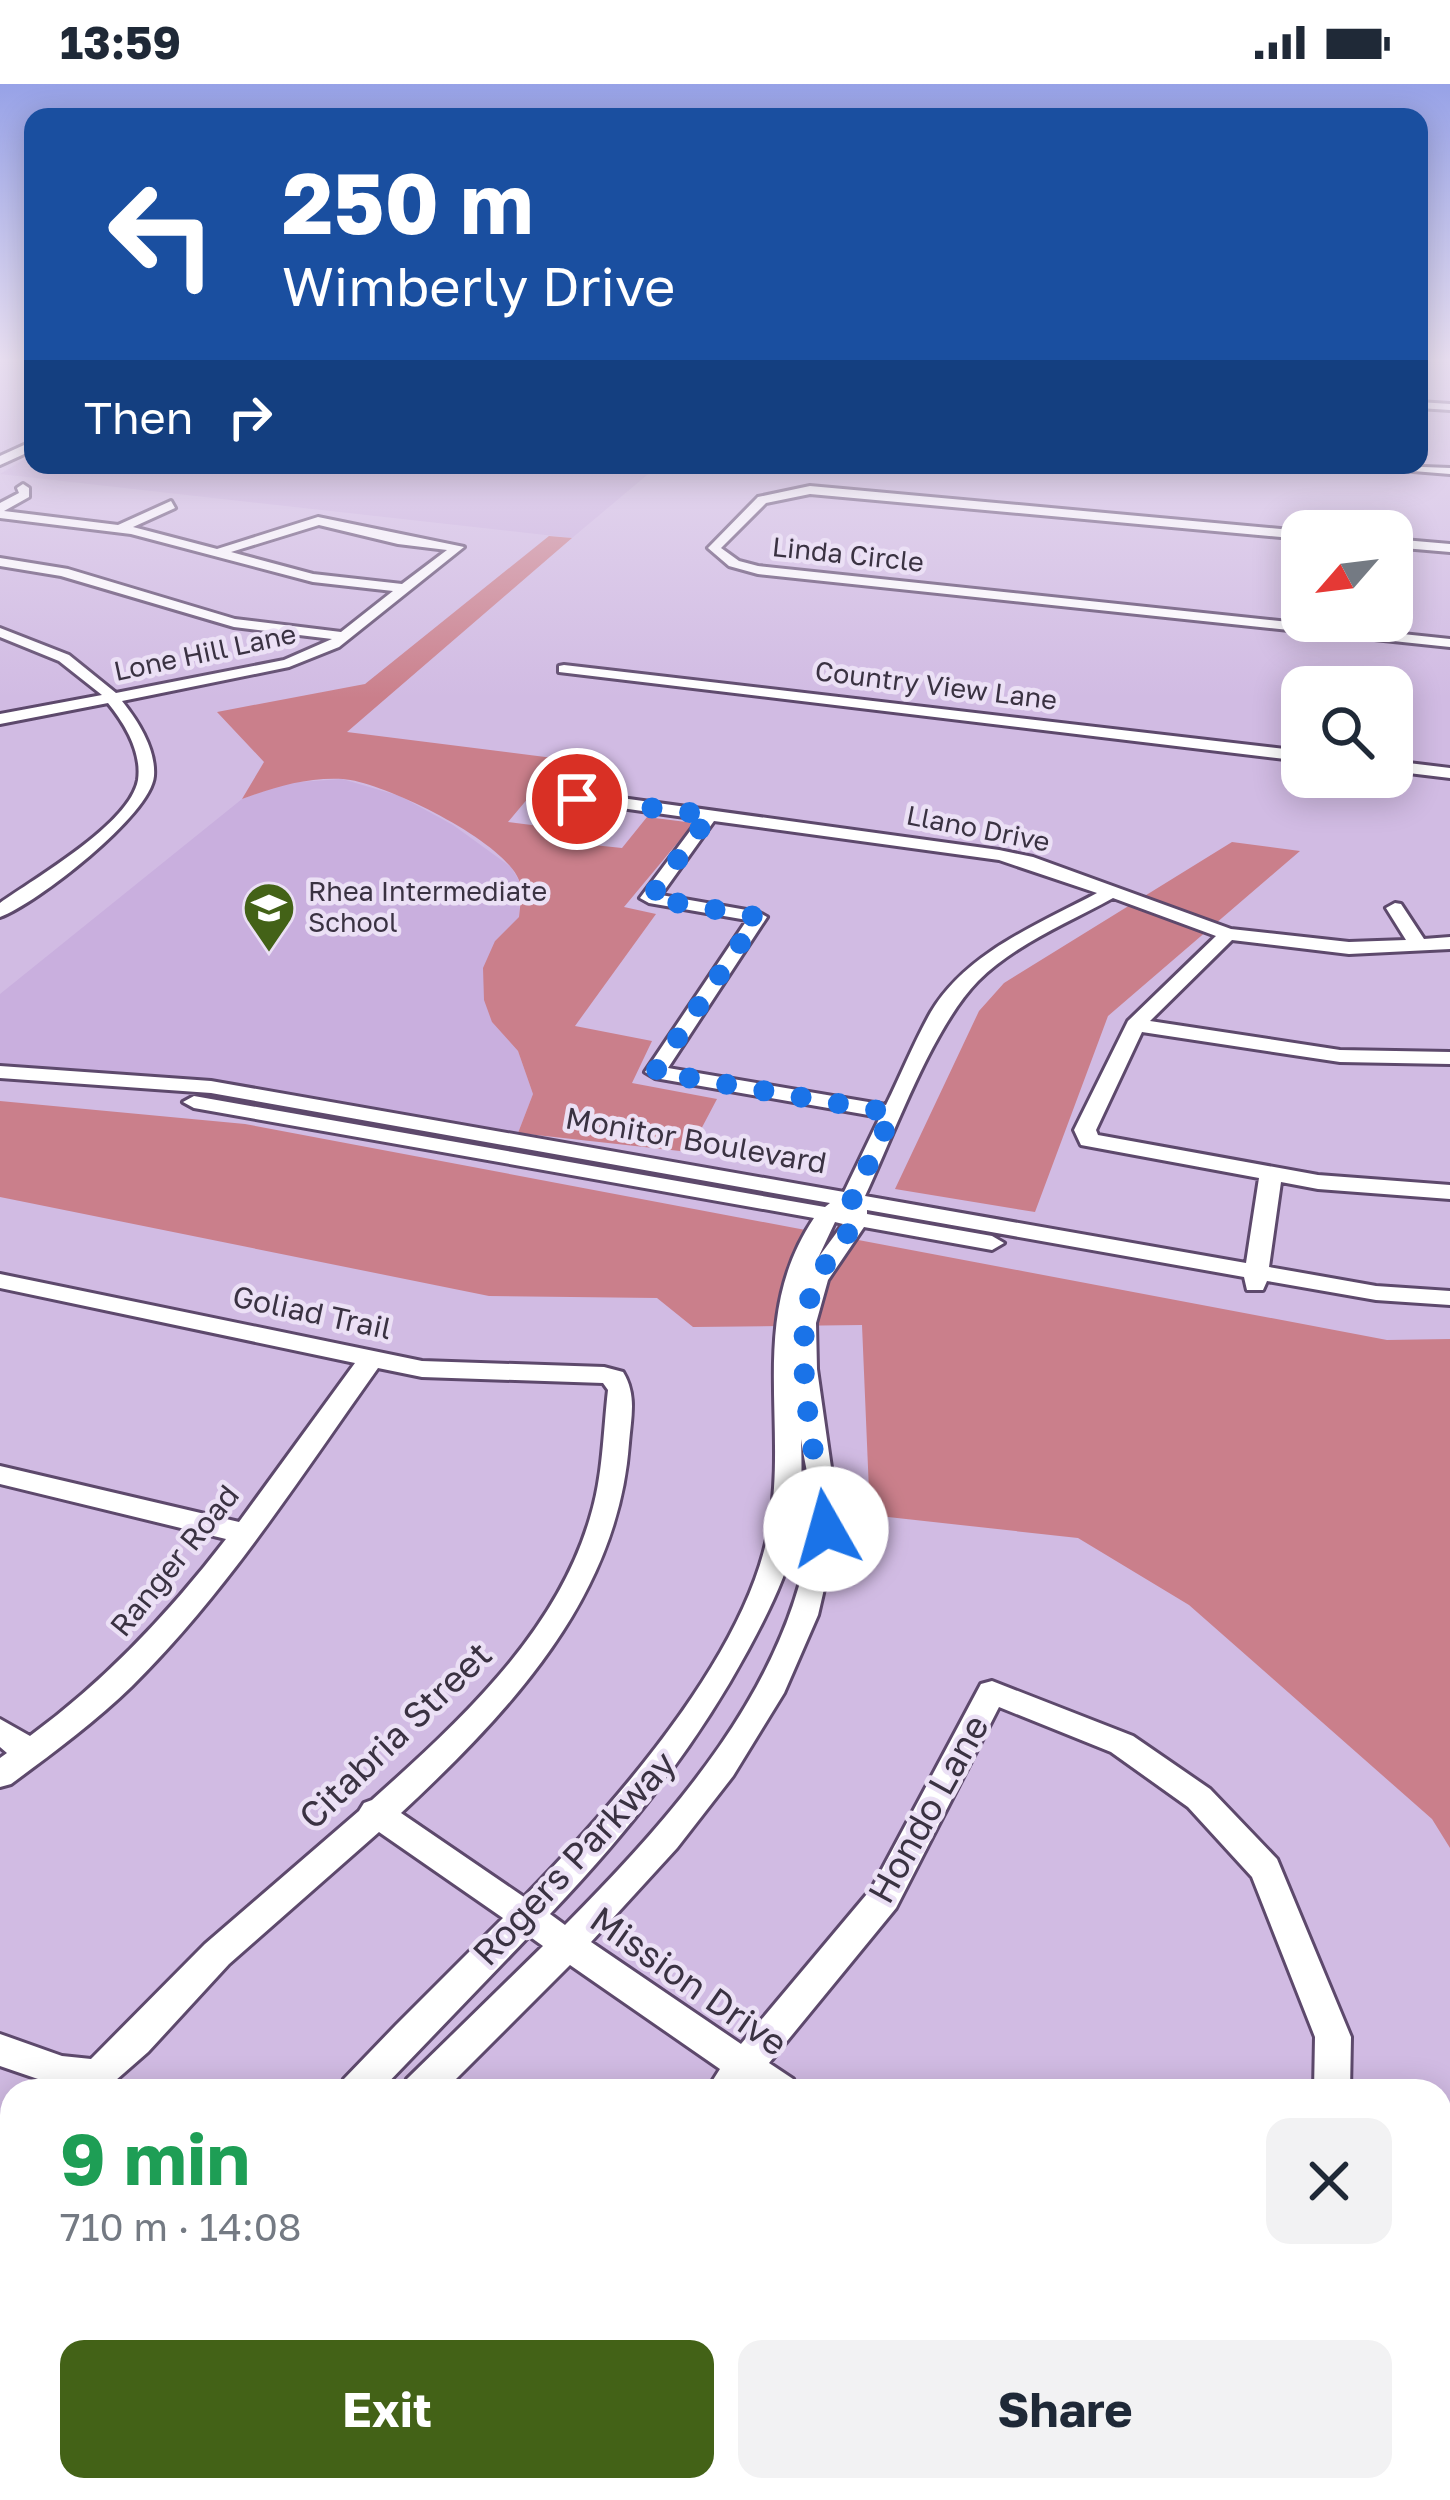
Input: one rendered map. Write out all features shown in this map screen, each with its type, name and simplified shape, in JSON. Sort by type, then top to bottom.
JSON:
[{"type":"street","points":[[0,511],[25,494],[23,488]]},
{"type":"street","name":"Linda Circle","points":[[1281,533],[811,490],[762,500],[713,548],[723,560],[775,572],[1281,625]]},
{"type":"street","points":[[120,528],[171,505]]},
{"type":"street","points":[[0,511],[120,528],[313,578],[406,589]]},
{"type":"street","name":"Lone Hill Lane","points":[[0,719],[289,663],[343,636],[458,547],[398,540],[318,521],[219,551]]},
{"type":"street","points":[[1413,545],[1450,548]]},
{"type":"street","points":[[0,562],[63,572],[212,618],[343,636]]},
{"type":"street","points":[[0,632],[84,670],[110,698],[148,754],[144,789],[109,828],[0,912]]},
{"type":"street","name":"Linda Circle","points":[[1413,639],[1450,643]]},
{"type":"street","name":"Country View Lane","points":[[563,669],[1281,754]]},
{"type":"street","points":[[1413,769],[1450,773]]},
{"type":"street","name":"Llano Drive","points":[[559,801],[607,801],[999,855],[1028,861],[1228,934],[1349,948],[1450,943]]},
{"type":"street","points":[[710,815],[650,898],[758,917],[655,1072],[893,1113]]},
{"type":"street","name":"Rogers Parkway","points":[[432,2079],[657,1853],[758,1712],[803,1612],[826,1529],[806,1374],[805,1322],[845,1211],[942,1011],[973,975],[1014,944],[1108,894]]},
{"type":"street","points":[[1395,908],[1418,944]]},
{"type":"street","points":[[1228,934],[1135,1025],[1084,1130],[1089,1140],[1348,1186],[1450,1192]]},
{"type":"street","points":[[1135,1025],[1340,1056],[1450,1058]]},
{"type":"street","name":"Monitor Boulevard","points":[[0,1072],[211,1087],[845,1211]]},
{"type":"street","name":"Monitor Boulevard","points":[[0,1088],[200,1102],[1450,1311]]},
{"type":"street","points":[[1256,1280],[1271,1174]]},
{"type":"street","name":"Rogers Parkway","points":[[368,2079],[640,1796],[714,1690],[764,1589],[783,1531],[791,1457],[782,1381],[783,1329],[791,1293],[845,1211]]},
{"type":"street","name":"Monitor Boulevard","points":[[1256,1280],[1450,1298]]},
{"type":"street","name":"Goliad Trail","points":[[0,1281],[370,1359],[453,1372],[614,1378]]},
{"type":"street","name":"Ranger Road","points":[[0,1775],[90,1707],[149,1650],[243,1533],[370,1359]]},
{"type":"street","name":"Citabria Street","points":[[0,2050],[82,2078],[94,2077],[116,2061],[175,1993],[477,1721],[523,1667],[566,1605],[600,1533],[613,1486],[621,1390],[614,1378]]},
{"type":"street","points":[[0,1475],[243,1533]]},
{"type":"street","name":"Hondo Lane","points":[[734,2079],[884,1898],[992,1692],[1122,1744],[1199,1798],[1265,1869],[1333,2036],[1331,2079]]},
{"type":"street","points":[[0,1731],[30,1753]]},
{"type":"street","name":"Mission Drive","points":[[375,1812],[566,1944],[732,2079]]},
{"type":"shaded area","points":[[24,472],[648,474],[572,538],[0,474]]},
{"type":"shaded area","points":[[549,536],[572,538],[347,732],[561,759],[508,822],[563,829],[584,844],[622,848],[647,817],[694,823],[624,907],[656,914],[575,1026],[652,1041],[632,1083],[717,1099],[689,1152],[518,1133],[533,1094],[518,1051],[492,1022],[484,1000],[483,968],[495,941],[519,917],[520,884],[509,865],[441,816],[362,783],[304,781],[242,799],[264,762],[217,712],[365,684]]},
{"type":"shaded area","name":"Rhea Intermediate School","points":[[342,779],[400,796],[453,825],[511,867],[521,884],[519,918],[495,941],[492,1022],[518,1051],[533,1094],[518,1133],[298,1095],[0,1064],[0,994],[242,799],[286,783]]},
{"type":"shaded area","points":[[1232,842],[1300,851],[1108,1016],[1035,1212],[895,1189],[979,1011],[1004,983]]},
{"type":"shaded area","points":[[0,1101],[245,1124],[1387,1340],[1450,1339],[1450,1848],[1432,1819],[1189,1605],[1078,1538],[870,1515],[862,1325],[693,1327],[657,1298],[489,1296],[0,1197]]},
{"type":"place","name":"Rhea Intermediate School","points":[[269,954]]},
{"type":"route","points":[[577,799],[710,815],[650,898],[758,917],[655,1072],[893,1113],[852,1199],[857,1220],[817,1279],[805,1322],[806,1374],[826,1529]]}]
